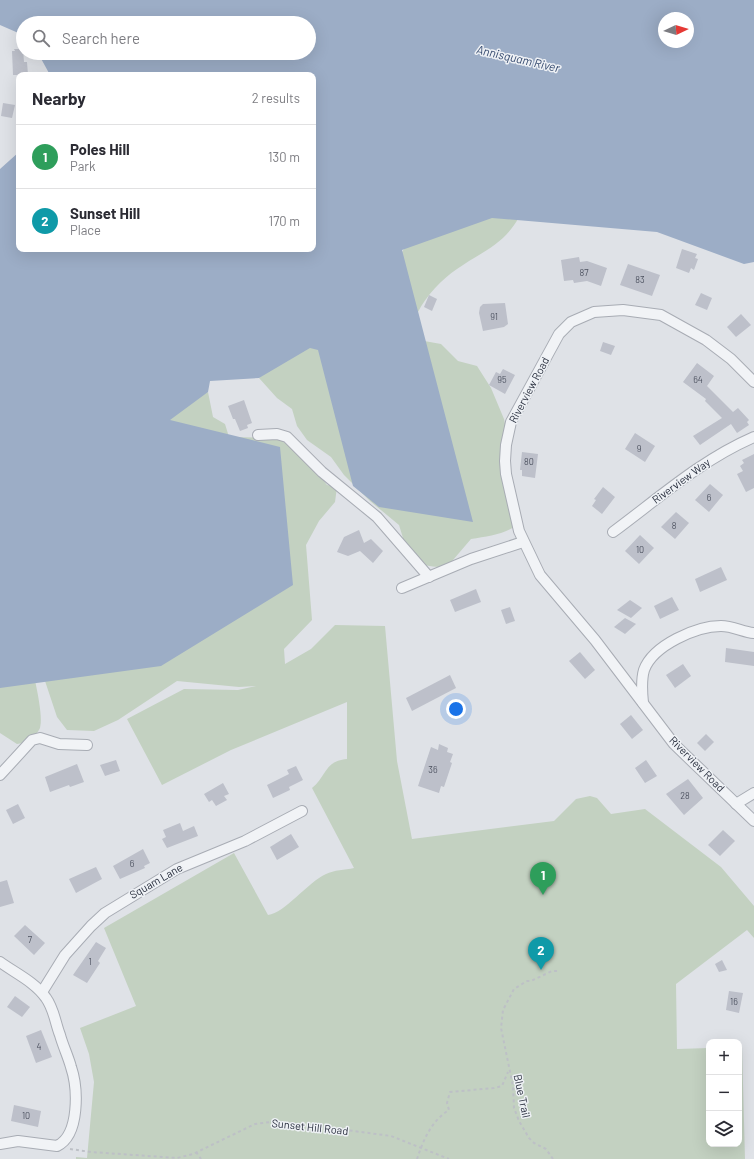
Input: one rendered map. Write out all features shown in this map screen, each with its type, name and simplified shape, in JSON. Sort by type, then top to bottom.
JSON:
[{"type":"street","name":"Riverview Road","points":[[754,382],[731,359],[706,340],[661,315],[635,310],[607,310],[586,315],[570,322],[559,334],[511,422],[506,445],[506,474],[515,516],[523,542],[546,584],[595,640],[674,744],[754,821]]},
{"type":"street","points":[[258,435],[277,434],[287,437],[322,472],[377,518],[429,577]]},
{"type":"street","name":"Riverview Way","points":[[613,532],[686,475],[737,444],[754,437]]},
{"type":"street","points":[[402,588],[471,559],[523,542]]},
{"type":"street","points":[[643,703],[644,671],[649,662],[663,648],[676,640],[703,628],[730,626],[754,633]]},
{"type":"street","points":[[0,774],[32,740],[40,738],[59,744],[87,745]]},
{"type":"street","points":[[736,804],[754,793]]},
{"type":"street","name":"Squam Lane","points":[[42,992],[65,955],[105,913],[172,871],[245,841],[302,811]]},
{"type":"street","points":[[0,962],[42,992],[52,1009],[72,1068],[75,1119],[59,1145],[18,1141],[0,1144]]},
{"type":"path","name":"Blue Trail","points":[[553,1159],[546,1149],[534,1143],[522,1129],[514,1108],[513,1086],[501,1028],[503,1010],[514,989],[526,981],[531,981],[552,971],[560,971]]},
{"type":"path","name":"Blue Trail","points":[[417,1159],[422,1147],[422,1142],[440,1115],[449,1110],[447,1103],[450,1092],[502,1086],[509,1071]]},
{"type":"path","name":"Sunset Hill Road","points":[[59,1145],[91,1152],[177,1158],[196,1152],[255,1124],[270,1122],[391,1136],[422,1147],[449,1159]]},
{"type":"path","points":[[196,1152],[201,1159]]},
{"type":"green space","points":[[464,209],[519,217],[513,227],[499,241],[451,273],[435,288],[425,300],[418,312],[413,339],[441,344],[458,361],[477,366],[491,388],[504,419],[511,452],[509,476],[521,522],[504,532],[471,539],[447,567],[427,566],[411,559],[401,549],[403,538],[399,525],[370,501],[344,475],[331,457],[307,440],[297,426],[292,409],[277,398],[259,378],[398,260],[408,241]]},
{"type":"green space","points":[[208,392],[213,417],[225,424],[229,437],[277,438],[304,455],[327,485],[337,487],[335,502],[319,521],[306,545],[312,620],[284,649],[285,664],[311,649],[335,625],[385,626],[397,761],[412,839],[554,821],[576,799],[590,796],[597,798],[611,814],[645,809],[721,867],[754,906],[754,938],[747,930],[676,984],[677,1049],[706,1048],[706,1147],[742,1147],[742,1046],[745,1159],[76,1159],[76,1157],[87,1158],[94,1082],[89,1054],[80,1028],[136,1006],[104,928],[234,853],[268,915],[282,909],[319,878],[326,874],[354,868],[312,788],[321,779],[330,766],[340,760],[347,759],[347,702],[231,750],[162,785],[127,719],[184,689],[238,690],[256,686],[239,687],[177,681],[118,720],[94,731],[67,730],[57,717],[39,663],[0,467],[182,407]]},
{"type":"green space","points":[[0,551],[26,642],[41,716],[40,728],[36,734],[28,742],[17,744],[0,733]]},
{"type":"water","name":"Annisquam River","points":[[0,0],[754,0],[754,262],[744,264],[657,232],[492,218],[402,250],[473,522],[379,507],[353,486],[318,350],[310,348],[259,378],[210,381],[208,392],[170,420],[280,447],[293,585],[161,666],[0,688],[0,169],[16,155],[16,252],[316,252],[316,72],[48,72],[42,60],[316,60],[316,16],[16,16],[16,32],[0,25]]},
{"type":"building","points":[[14,49],[16,49],[16,60],[24,60],[24,62],[27,62],[28,72],[16,72],[16,75],[13,75],[12,51],[15,51]]},
{"type":"building","points":[[3,103],[15,105],[12,118],[1,116]]},
{"type":"building","points":[[682,249],[697,254],[695,258],[698,259],[694,270],[691,268],[689,273],[676,268]]},
{"type":"building","points":[[579,257],[580,262],[587,261],[607,268],[601,286],[587,281],[574,283],[573,280],[564,281],[561,260]]},
{"type":"building","points":[[628,264],[660,275],[652,296],[620,285]]},
{"type":"building","points":[[701,293],[712,298],[707,310],[695,305]]},
{"type":"building","points":[[429,295],[437,299],[432,311],[424,307]]},
{"type":"building","points":[[505,303],[508,324],[504,327],[483,331],[479,313],[480,307],[483,304]]},
{"type":"building","points":[[741,314],[751,325],[736,337],[727,327]]},
{"type":"building","points":[[603,342],[615,346],[611,355],[600,351]]},
{"type":"building","points":[[697,363],[714,376],[707,386],[733,412],[738,408],[749,420],[747,422],[749,425],[737,433],[731,424],[700,445],[693,436],[722,418],[705,401],[706,399],[683,382]]},
{"type":"building","points":[[503,369],[515,375],[505,394],[489,385],[496,372],[500,374]]},
{"type":"building","points":[[244,400],[252,423],[247,425],[248,428],[240,431],[228,406]]},
{"type":"building","points":[[635,433],[655,446],[645,462],[625,449]]},
{"type":"building","points":[[522,452],[538,454],[535,478],[522,476],[522,470],[520,470]]},
{"type":"building","points":[[754,454],[754,488],[746,492],[737,474],[743,471],[740,466],[744,463],[742,460]]},
{"type":"building","points":[[710,484],[723,495],[709,512],[695,500]]},
{"type":"building","points":[[603,487],[615,497],[602,514],[592,506],[596,500],[594,499]]},
{"type":"building","points":[[676,512],[689,523],[675,539],[661,527]]},
{"type":"building","points":[[359,530],[364,543],[371,539],[383,551],[373,563],[360,551],[348,556],[337,552],[344,537]]},
{"type":"building","points":[[640,535],[654,548],[639,564],[625,551]]},
{"type":"building","points":[[721,567],[727,580],[700,592],[695,579]]},
{"type":"building","points":[[476,589],[481,602],[455,612],[450,600]]},
{"type":"building","points":[[672,597],[679,610],[660,619],[654,606]]},
{"type":"building","points":[[630,600],[642,608],[631,618],[617,610]]},
{"type":"building","points":[[510,607],[515,621],[506,624],[501,610]]},
{"type":"building","points":[[625,618],[636,624],[625,634],[614,627]]},
{"type":"building","points":[[726,648],[754,652],[754,666],[725,662]]},
{"type":"building","points":[[580,652],[595,670],[585,679],[569,661]]},
{"type":"building","points":[[683,664],[691,676],[675,688],[666,675]]},
{"type":"building","points":[[450,675],[456,688],[412,711],[406,698]]},
{"type":"building","points":[[631,715],[643,730],[632,739],[620,724]]},
{"type":"building","points":[[706,734],[714,742],[705,751],[697,743]]},
{"type":"building","points":[[439,744],[448,748],[447,752],[453,754],[450,762],[452,763],[444,787],[441,786],[439,793],[418,786],[431,747],[438,750]]},
{"type":"building","points":[[116,760],[120,771],[105,776],[100,765]]},
{"type":"building","points":[[646,760],[657,776],[645,783],[635,768]]},
{"type":"building","points":[[77,764],[84,782],[70,787],[69,785],[50,792],[45,777]]},
{"type":"building","points":[[296,766],[303,780],[289,787],[290,790],[273,798],[267,785],[289,774],[287,770]]},
{"type":"building","points":[[688,779],[703,798],[684,815],[666,794]]},
{"type":"building","points":[[223,783],[229,794],[224,796],[227,800],[216,806],[212,800],[209,802],[204,794]]},
{"type":"building","points":[[18,804],[25,818],[13,824],[6,810]]},
{"type":"building","points":[[180,823],[183,831],[194,826],[198,836],[167,848],[162,839],[166,837],[163,830]]},
{"type":"building","points":[[723,830],[735,841],[720,856],[708,845]]},
{"type":"building","points":[[291,834],[299,847],[277,860],[270,847]]},
{"type":"building","points":[[143,849],[150,863],[144,866],[145,868],[120,879],[113,866]]},
{"type":"building","points":[[96,867],[102,879],[76,893],[69,879]]},
{"type":"building","points":[[7,880],[14,903],[0,907],[0,882]]},
{"type":"building","points":[[25,925],[45,943],[34,955],[14,936]]},
{"type":"building","points":[[96,942],[106,948],[98,961],[100,963],[87,983],[73,975]]},
{"type":"building","points":[[722,960],[727,970],[719,972],[715,964]]},
{"type":"building","points":[[729,991],[743,993],[739,1013],[726,1010]]},
{"type":"building","points":[[15,996],[30,1007],[22,1017],[7,1007]]},
{"type":"building","points":[[41,1030],[52,1057],[36,1063],[26,1036]]},
{"type":"building","points":[[14,1105],[41,1111],[38,1127],[11,1121]]},
{"type":"place","name":"Poles Hill","points":[[543,895]]},
{"type":"place","name":"Sunset Hill","points":[[541,970]]}]
